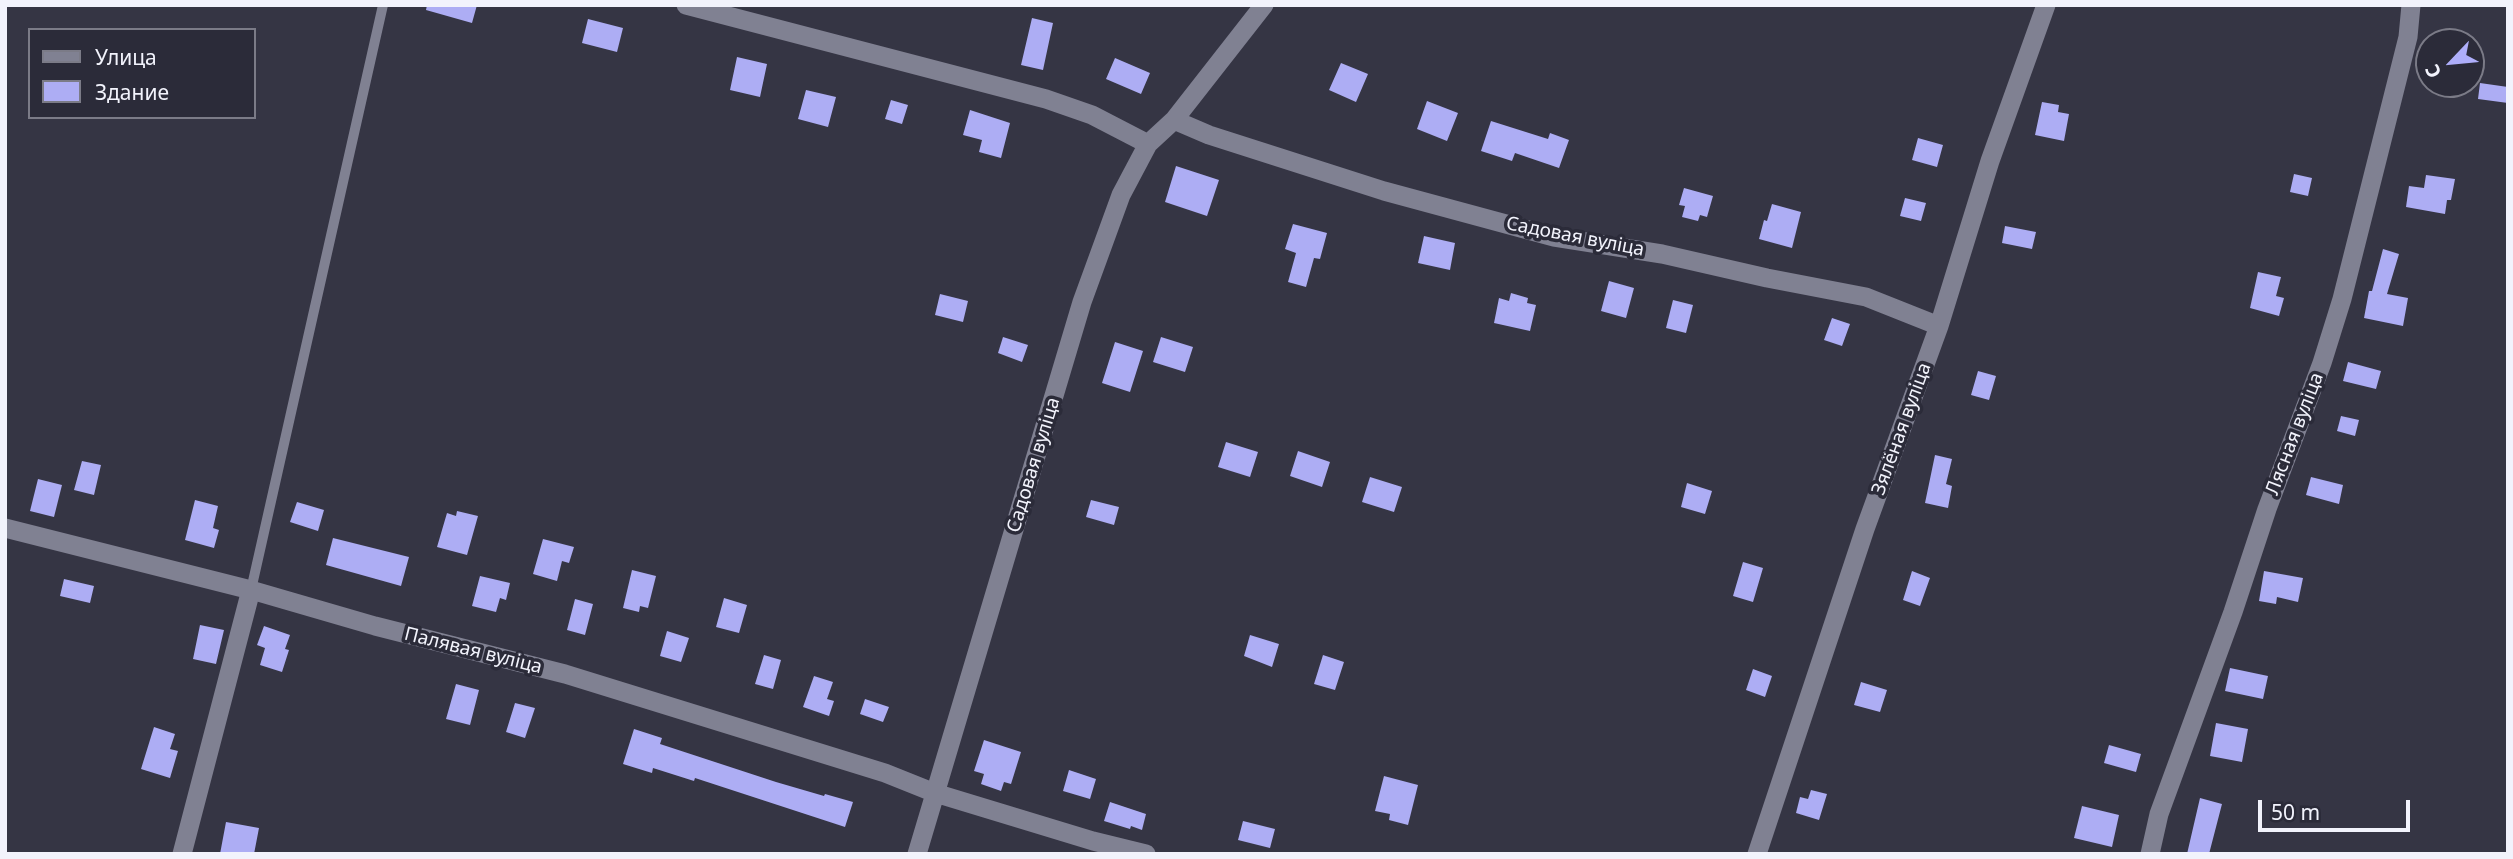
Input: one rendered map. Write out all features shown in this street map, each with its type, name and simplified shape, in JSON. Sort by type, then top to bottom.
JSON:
[{"type":"street","points":[[686,5],[1046,99],[1093,115],[1147,144]]},
{"type":"street","name":"Садовая вуліца","points":[[935,793],[1082,302],[1121,195],[1147,144],[1174,120],[1264,5]]},
{"type":"street","name":"Зялёная вуліца","points":[[1757,854],[1866,529],[1939,326],[1990,161],[2046,5]]},
{"type":"street","name":"Лясная вуліца","points":[[2150,854],[2159,814],[2322,363],[2342,299],[2408,37],[2412,5]]},
{"type":"street","name":"Садовая вуліца","points":[[1174,120],[1209,135],[1384,191],[1554,237],[1662,254],[1866,297],[1939,326]]},
{"type":"street","name":"Палявая вуліца","points":[[5,528],[565,674],[885,773],[935,793],[1146,854]]},
{"type":"street","points":[[182,854],[251,590]]},
{"type":"street","points":[[917,854],[935,793]]},
{"type":"lane","points":[[251,590],[383,5]]},
{"type":"building","points":[[427,5],[477,5],[472,23],[426,10]]},
{"type":"building","points":[[1032,18],[1053,23],[1043,70],[1021,65]]},
{"type":"building","points":[[588,19],[623,28],[617,52],[582,43]]},
{"type":"building","points":[[737,57],[767,64],[760,97],[730,90]]},
{"type":"building","points":[[1115,58],[1150,73],[1141,94],[1106,79]]},
{"type":"building","points":[[1341,63],[1368,74],[1356,102],[1329,90]]},
{"type":"building","points":[[2485,84],[2508,87],[2508,103],[2478,99],[2485,98]]},
{"type":"building","points":[[806,90],[836,97],[828,127],[798,119]]},
{"type":"building","points":[[891,100],[908,105],[902,124],[885,119]]},
{"type":"building","points":[[1427,101],[1458,113],[1447,141],[1417,129]]},
{"type":"building","points":[[2042,102],[2059,105],[2058,112],[2069,114],[2064,141],[2035,135]]},
{"type":"building","points":[[970,110],[1010,123],[1001,158],[979,152],[982,140],[963,135]]},
{"type":"building","points":[[1491,121],[1548,139],[1550,133],[1569,140],[1559,168],[1515,153],[1512,161],[1481,151]]},
{"type":"building","points":[[1918,138],[1943,145],[1937,167],[1912,160]]},
{"type":"building","points":[[1176,166],[1219,180],[1207,216],[1165,202]]},
{"type":"building","points":[[2294,174],[2312,178],[2308,196],[2290,192]]},
{"type":"building","points":[[2426,175],[2455,179],[2445,214],[2406,207],[2409,186],[2424,188]]},
{"type":"building","points":[[1684,188],[1713,196],[1707,217],[1700,215],[1698,221],[1682,217],[1685,206],[1679,205]]},
{"type":"building","points":[[1905,198],[1926,203],[1921,221],[1900,216]]},
{"type":"building","points":[[1772,204],[1801,212],[1792,248],[1759,239]]},
{"type":"building","points":[[1293,224],[1327,233],[1320,259],[1314,258],[1306,287],[1288,282],[1296,253],[1285,249]]},
{"type":"building","points":[[2005,226],[2036,232],[2032,249],[2002,243]]},
{"type":"building","points":[[1424,236],[1455,243],[1450,270],[1418,263]]},
{"type":"building","points":[[2383,249],[2399,254],[2387,294],[2408,298],[2403,326],[2364,318],[2369,291],[2372,291]]},
{"type":"building","points":[[2258,272],[2281,277],[2276,296],[2284,298],[2279,316],[2250,308]]},
{"type":"building","points":[[1609,281],[1634,288],[1626,318],[1601,311]]},
{"type":"building","points":[[1511,293],[1528,298],[1527,303],[1536,305],[1530,331],[1494,323],[1499,298],[1509,301]]},
{"type":"building","points":[[940,294],[968,301],[963,322],[935,315]]},
{"type":"building","points":[[1673,300],[1693,305],[1686,333],[1666,328]]},
{"type":"building","points":[[1832,318],[1850,324],[1842,346],[1824,340]]},
{"type":"building","points":[[1003,337],[1028,345],[1022,362],[998,353]]},
{"type":"building","points":[[1161,337],[1193,347],[1185,372],[1153,362]]},
{"type":"building","points":[[1115,342],[1143,351],[1130,392],[1102,383]]},
{"type":"building","points":[[2348,362],[2381,371],[2376,389],[2343,381]]},
{"type":"building","points":[[1978,371],[1996,376],[1989,400],[1971,395]]},
{"type":"building","points":[[2341,416],[2359,420],[2355,436],[2337,431]]},
{"type":"building","points":[[1226,442],[1258,452],[1250,477],[1218,467]]},
{"type":"building","points":[[1298,451],[1330,462],[1322,487],[1290,476]]},
{"type":"building","points":[[1935,455],[1952,459],[1946,484],[1952,486],[1948,508],[1925,503]]},
{"type":"building","points":[[82,461],[101,465],[94,495],[74,490]]},
{"type":"building","points":[[1370,477],[1402,487],[1394,512],[1362,502]]},
{"type":"building","points":[[2311,477],[2343,485],[2339,504],[2306,495]]},
{"type":"building","points":[[38,479],[62,485],[54,517],[30,511]]},
{"type":"building","points":[[1687,483],[1712,491],[1705,514],[1681,507]]},
{"type":"building","points":[[195,500],[218,506],[213,528],[219,530],[214,548],[185,540]]},
{"type":"building","points":[[1091,500],[1119,507],[1114,525],[1086,517]]},
{"type":"building","points":[[297,502],[324,510],[318,531],[290,522]]},
{"type":"building","points":[[457,511],[478,516],[467,555],[437,547],[447,513],[456,516]]},
{"type":"building","points":[[333,538],[409,557],[401,586],[326,565]]},
{"type":"building","points":[[543,539],[574,547],[569,563],[562,561],[557,581],[533,574]]},
{"type":"building","points":[[1743,562],[1763,568],[1753,602],[1733,596]]},
{"type":"building","points":[[632,570],[656,576],[648,608],[640,606],[639,612],[623,608]]},
{"type":"building","points":[[1912,571],[1930,578],[1920,606],[1903,600]]},
{"type":"building","points":[[2264,571],[2303,578],[2298,602],[2277,597],[2276,604],[2259,601]]},
{"type":"building","points":[[480,576],[510,583],[506,600],[500,598],[496,612],[472,606]]},
{"type":"building","points":[[64,579],[94,586],[90,603],[60,596]]},
{"type":"building","points":[[724,598],[747,605],[739,633],[716,627]]},
{"type":"building","points":[[575,599],[593,604],[585,635],[567,630]]},
{"type":"building","points":[[200,625],[224,630],[216,664],[193,659]]},
{"type":"building","points":[[264,626],[290,635],[285,649],[289,650],[282,672],[260,665],[265,648],[257,645]]},
{"type":"building","points":[[667,631],[689,638],[681,662],[660,656]]},
{"type":"building","points":[[1250,635],[1279,644],[1272,667],[1244,656]]},
{"type":"building","points":[[764,655],[781,660],[773,689],[755,684]]},
{"type":"building","points":[[1323,655],[1344,662],[1335,690],[1314,684]]},
{"type":"building","points":[[2230,668],[2268,676],[2263,699],[2225,691]]},
{"type":"building","points":[[1753,669],[1772,676],[1765,697],[1746,690]]},
{"type":"building","points":[[814,676],[833,682],[827,699],[834,701],[829,716],[803,707]]},
{"type":"building","points":[[1861,682],[1887,690],[1880,712],[1854,705]]},
{"type":"building","points":[[456,684],[479,690],[470,725],[446,719]]},
{"type":"building","points":[[865,699],[889,707],[883,722],[860,714]]},
{"type":"building","points":[[515,703],[535,708],[525,738],[506,732]]},
{"type":"building","points":[[2216,723],[2248,729],[2242,762],[2210,756]]},
{"type":"building","points":[[154,727],[175,734],[170,749],[178,751],[170,778],[141,769]]},
{"type":"building","points":[[634,729],[662,738],[660,744],[776,782],[853,802],[845,827],[695,778],[694,781],[653,768],[652,773],[623,764]]},
{"type":"building","points":[[984,740],[1021,752],[1011,784],[1004,782],[1001,791],[981,784],[984,774],[974,771]]},
{"type":"building","points":[[2109,745],[2141,754],[2136,772],[2104,763]]},
{"type":"building","points":[[1069,770],[1096,779],[1090,799],[1063,791]]},
{"type":"building","points":[[1384,776],[1418,785],[1408,825],[1389,820],[1390,814],[1375,811]]},
{"type":"building","points":[[1811,790],[1827,794],[1819,820],[1796,813],[1800,797],[1808,799]]},
{"type":"building","points":[[2200,798],[2222,804],[2209,854],[2187,854]]},
{"type":"building","points":[[1110,802],[1146,814],[1142,830],[1104,821]]},
{"type":"building","points":[[2082,806],[2119,815],[2112,847],[2074,838]]},
{"type":"building","points":[[1243,821],[1275,829],[1270,848],[1238,840]]},
{"type":"building","points":[[226,822],[259,828],[254,854],[220,854]]}]
